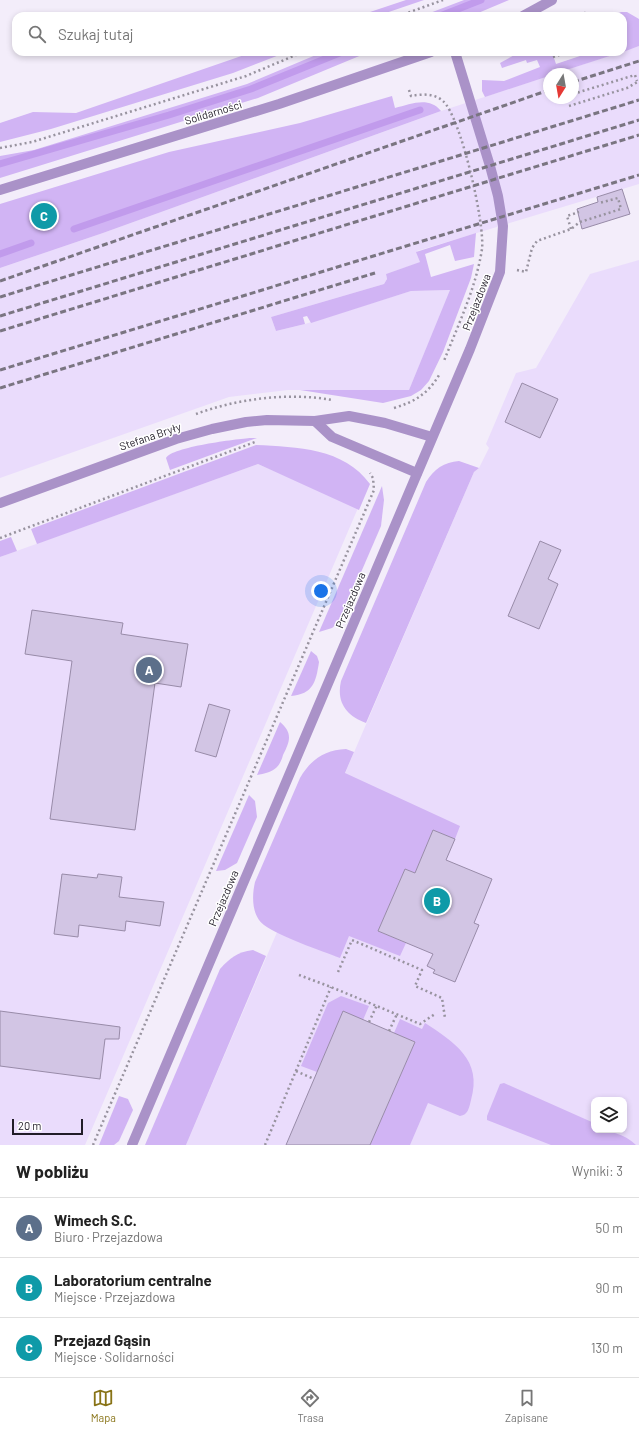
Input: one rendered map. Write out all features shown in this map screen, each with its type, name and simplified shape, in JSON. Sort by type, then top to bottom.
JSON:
[{"type":"street","points":[[530,12],[552,0]]},
{"type":"street","name":"Solidarności","points":[[0,190],[279,104],[419,56]]},
{"type":"street","name":"Przejazdowa","points":[[132,1145],[490,302],[500,268],[503,239],[501,211],[485,148],[456,56]]},
{"type":"street","name":"Stefana Bryły","points":[[0,503],[146,449],[212,428],[267,420],[315,421],[349,416],[385,423],[432,437]]},
{"type":"street","points":[[315,421],[332,437],[417,474]]},
{"type":"path","points":[[410,12],[443,0]]},
{"type":"path","points":[[0,148],[32,142],[246,76],[294,56]]},
{"type":"path","points":[[569,106],[626,88],[638,81],[635,75],[579,92]]},
{"type":"path","points":[[409,90],[411,96],[425,94],[439,98],[450,110],[470,171],[480,217],[482,247],[474,284],[442,367]]},
{"type":"path","points":[[479,264],[526,272],[532,248],[536,241],[571,229],[580,222],[621,210],[618,198],[599,204]]},
{"type":"path","points":[[571,229],[567,216],[579,212]]},
{"type":"path","points":[[391,409],[413,402],[423,395],[432,386],[439,374]]},
{"type":"path","points":[[0,538],[255,442]]},
{"type":"path","points":[[93,1145],[374,490],[374,478],[366,468]]},
{"type":"path","points":[[338,972],[352,940],[422,970],[415,986],[442,998],[445,1018]]},
{"type":"path","points":[[299,975],[377,1005],[420,1024],[435,1014]]},
{"type":"path","points":[[265,1145],[331,987]]},
{"type":"path","points":[[369,1022],[377,1005]]},
{"type":"path","points":[[389,1031],[397,1014]]},
{"type":"path","points":[[296,1071],[314,1079]]},
{"type":"shaded area","points":[[406,0],[424,0],[389,12],[370,12]]},
{"type":"shaded area","points":[[464,0],[509,0],[480,12],[432,12]]},
{"type":"shaded area","points":[[627,12],[639,19],[639,46],[627,50]]},
{"type":"shaded area","points":[[639,46],[639,184],[417,251],[421,262],[386,274],[387,279],[384,284],[271,317],[276,331],[305,324],[411,291],[451,290],[409,390],[288,390],[229,397],[0,478],[0,268],[103,233],[441,111],[543,78],[543,104],[579,104],[579,68],[572,68],[609,56],[627,56],[627,50]]},
{"type":"shaded area","points":[[241,56],[277,56],[233,73],[51,129],[0,142],[0,123],[33,112],[76,113]]},
{"type":"shaded area","points":[[314,56],[359,56],[258,98],[0,178],[0,156],[34,150],[247,84]]},
{"type":"shaded area","points":[[513,56],[553,56],[556,64],[580,56],[610,56],[573,68],[543,68],[543,78],[485,97],[482,91],[482,80],[504,81],[540,67],[537,60],[527,63],[526,60],[502,68],[500,63]]},
{"type":"shaded area","points":[[392,96],[395,108],[413,103],[425,102],[436,106],[441,111],[103,233],[0,268],[0,204],[169,152],[300,123]]},
{"type":"shaded area","points":[[476,233],[474,257],[455,261],[450,245],[425,254],[431,277],[474,264],[471,278],[443,352],[429,381],[421,390],[411,396],[383,403],[300,390],[409,390],[450,290],[411,291],[311,323],[307,316],[303,317],[305,324],[276,331],[271,317],[384,284],[387,279],[386,274],[420,262],[416,252]]},
{"type":"shaded area","points":[[639,260],[639,1145],[186,1145],[474,472],[479,468],[489,448],[486,444],[516,373],[536,368],[590,274]]},
{"type":"shaded area","points":[[257,438],[170,470],[166,458],[179,450],[191,447]]},
{"type":"shaded area","points":[[256,445],[287,447],[319,452],[333,456],[347,463],[359,472],[370,484],[359,510],[258,464],[37,544],[31,529]]},
{"type":"shaded area","points":[[459,461],[479,468],[474,472],[366,723],[353,717],[344,708],[340,696],[341,681],[426,482],[432,473],[440,467]]},
{"type":"shaded area","points":[[258,464],[358,508],[85,1145],[0,1145],[0,557]]},
{"type":"shaded area","points":[[382,486],[384,500],[381,526],[340,621],[332,628],[319,632]]},
{"type":"shaded area","points":[[11,537],[17,551],[0,557],[0,541]]},
{"type":"shaded area","points":[[311,651],[317,656],[319,662],[315,681],[309,690],[298,695],[291,696]]},
{"type":"shaded area","points":[[280,722],[289,734],[289,741],[281,760],[278,766],[273,770],[257,775]]},
{"type":"shaded area","points":[[346,749],[354,752],[345,773],[460,826],[455,839],[433,830],[415,873],[405,869],[378,931],[406,943],[400,956],[349,936],[340,958],[271,930],[260,921],[255,910],[253,893],[255,882],[300,778],[304,771],[319,757],[332,751]]},
{"type":"shaded area","points":[[249,795],[255,801],[257,817],[237,863],[225,870],[216,871]]},
{"type":"shaded area","points":[[253,950],[266,956],[186,1145],[145,1145],[220,969],[234,956],[242,952]]},
{"type":"shaded area","points":[[341,996],[369,1006],[363,1020],[343,1011],[317,1072],[301,1066],[328,1003]]},
{"type":"shaded area","points":[[400,1019],[422,1029],[425,1023],[446,1037],[463,1054],[469,1063],[473,1074],[474,1086],[471,1100],[466,1113],[460,1116],[428,1103],[410,1145],[370,1145],[415,1042],[394,1033]]},
{"type":"shaded area","points":[[504,1083],[591,1122],[591,1133],[616,1133],[632,1141],[636,1145],[551,1145],[487,1120],[487,1116],[500,1084]]},
{"type":"shaded area","points":[[119,1096],[128,1099],[133,1110],[119,1141],[114,1145],[99,1145]]},
{"type":"building","points":[[622,189],[630,214],[582,229],[577,209],[598,202],[597,197]]},
{"type":"building","points":[[522,383],[558,399],[540,438],[505,422]]},
{"type":"building","points":[[540,541],[561,550],[548,579],[558,584],[539,629],[508,616]]},
{"type":"building","points":[[32,610],[123,623],[121,634],[188,644],[181,687],[155,683],[135,830],[50,819],[72,661],[25,654]]},
{"type":"building","points":[[209,704],[230,710],[216,757],[195,751]]},
{"type":"building","points":[[433,830],[455,839],[446,860],[492,879],[474,923],[479,925],[455,982],[433,973],[435,970],[427,966],[433,954],[378,931],[405,869],[415,873]]},
{"type":"building","points":[[62,874],[97,878],[98,874],[122,877],[119,897],[164,902],[160,926],[126,921],[125,931],[79,925],[78,937],[54,934]]},
{"type":"building","points":[[0,1011],[120,1027],[119,1039],[105,1039],[100,1079],[0,1066]]},
{"type":"building","points":[[343,1011],[415,1042],[370,1145],[286,1145]]},
{"type":"waterway","points":[[450,12],[481,0]]},
{"type":"waterway","points":[[0,164],[169,115],[251,89],[332,56]]},
{"type":"waterway","points":[[74,229],[420,110]]},
{"type":"waterway","points":[[0,254],[31,243]]},
{"type":"railway","points":[[579,80],[639,61]]},
{"type":"railway","points":[[0,281],[543,92]]},
{"type":"railway","points":[[0,297],[639,100]]},
{"type":"railway","points":[[0,316],[639,120]]},
{"type":"railway","points":[[0,331],[639,135]]},
{"type":"railway","points":[[0,370],[639,175]]},
{"type":"railway","points":[[0,388],[375,273]]},
{"type":"place","name":"Przejazd Gąsin","points":[[44,216]]},
{"type":"place","name":"Wimech S.C.","points":[[149,670]]},
{"type":"place","name":"Laboratorium centralne","points":[[437,901]]}]
